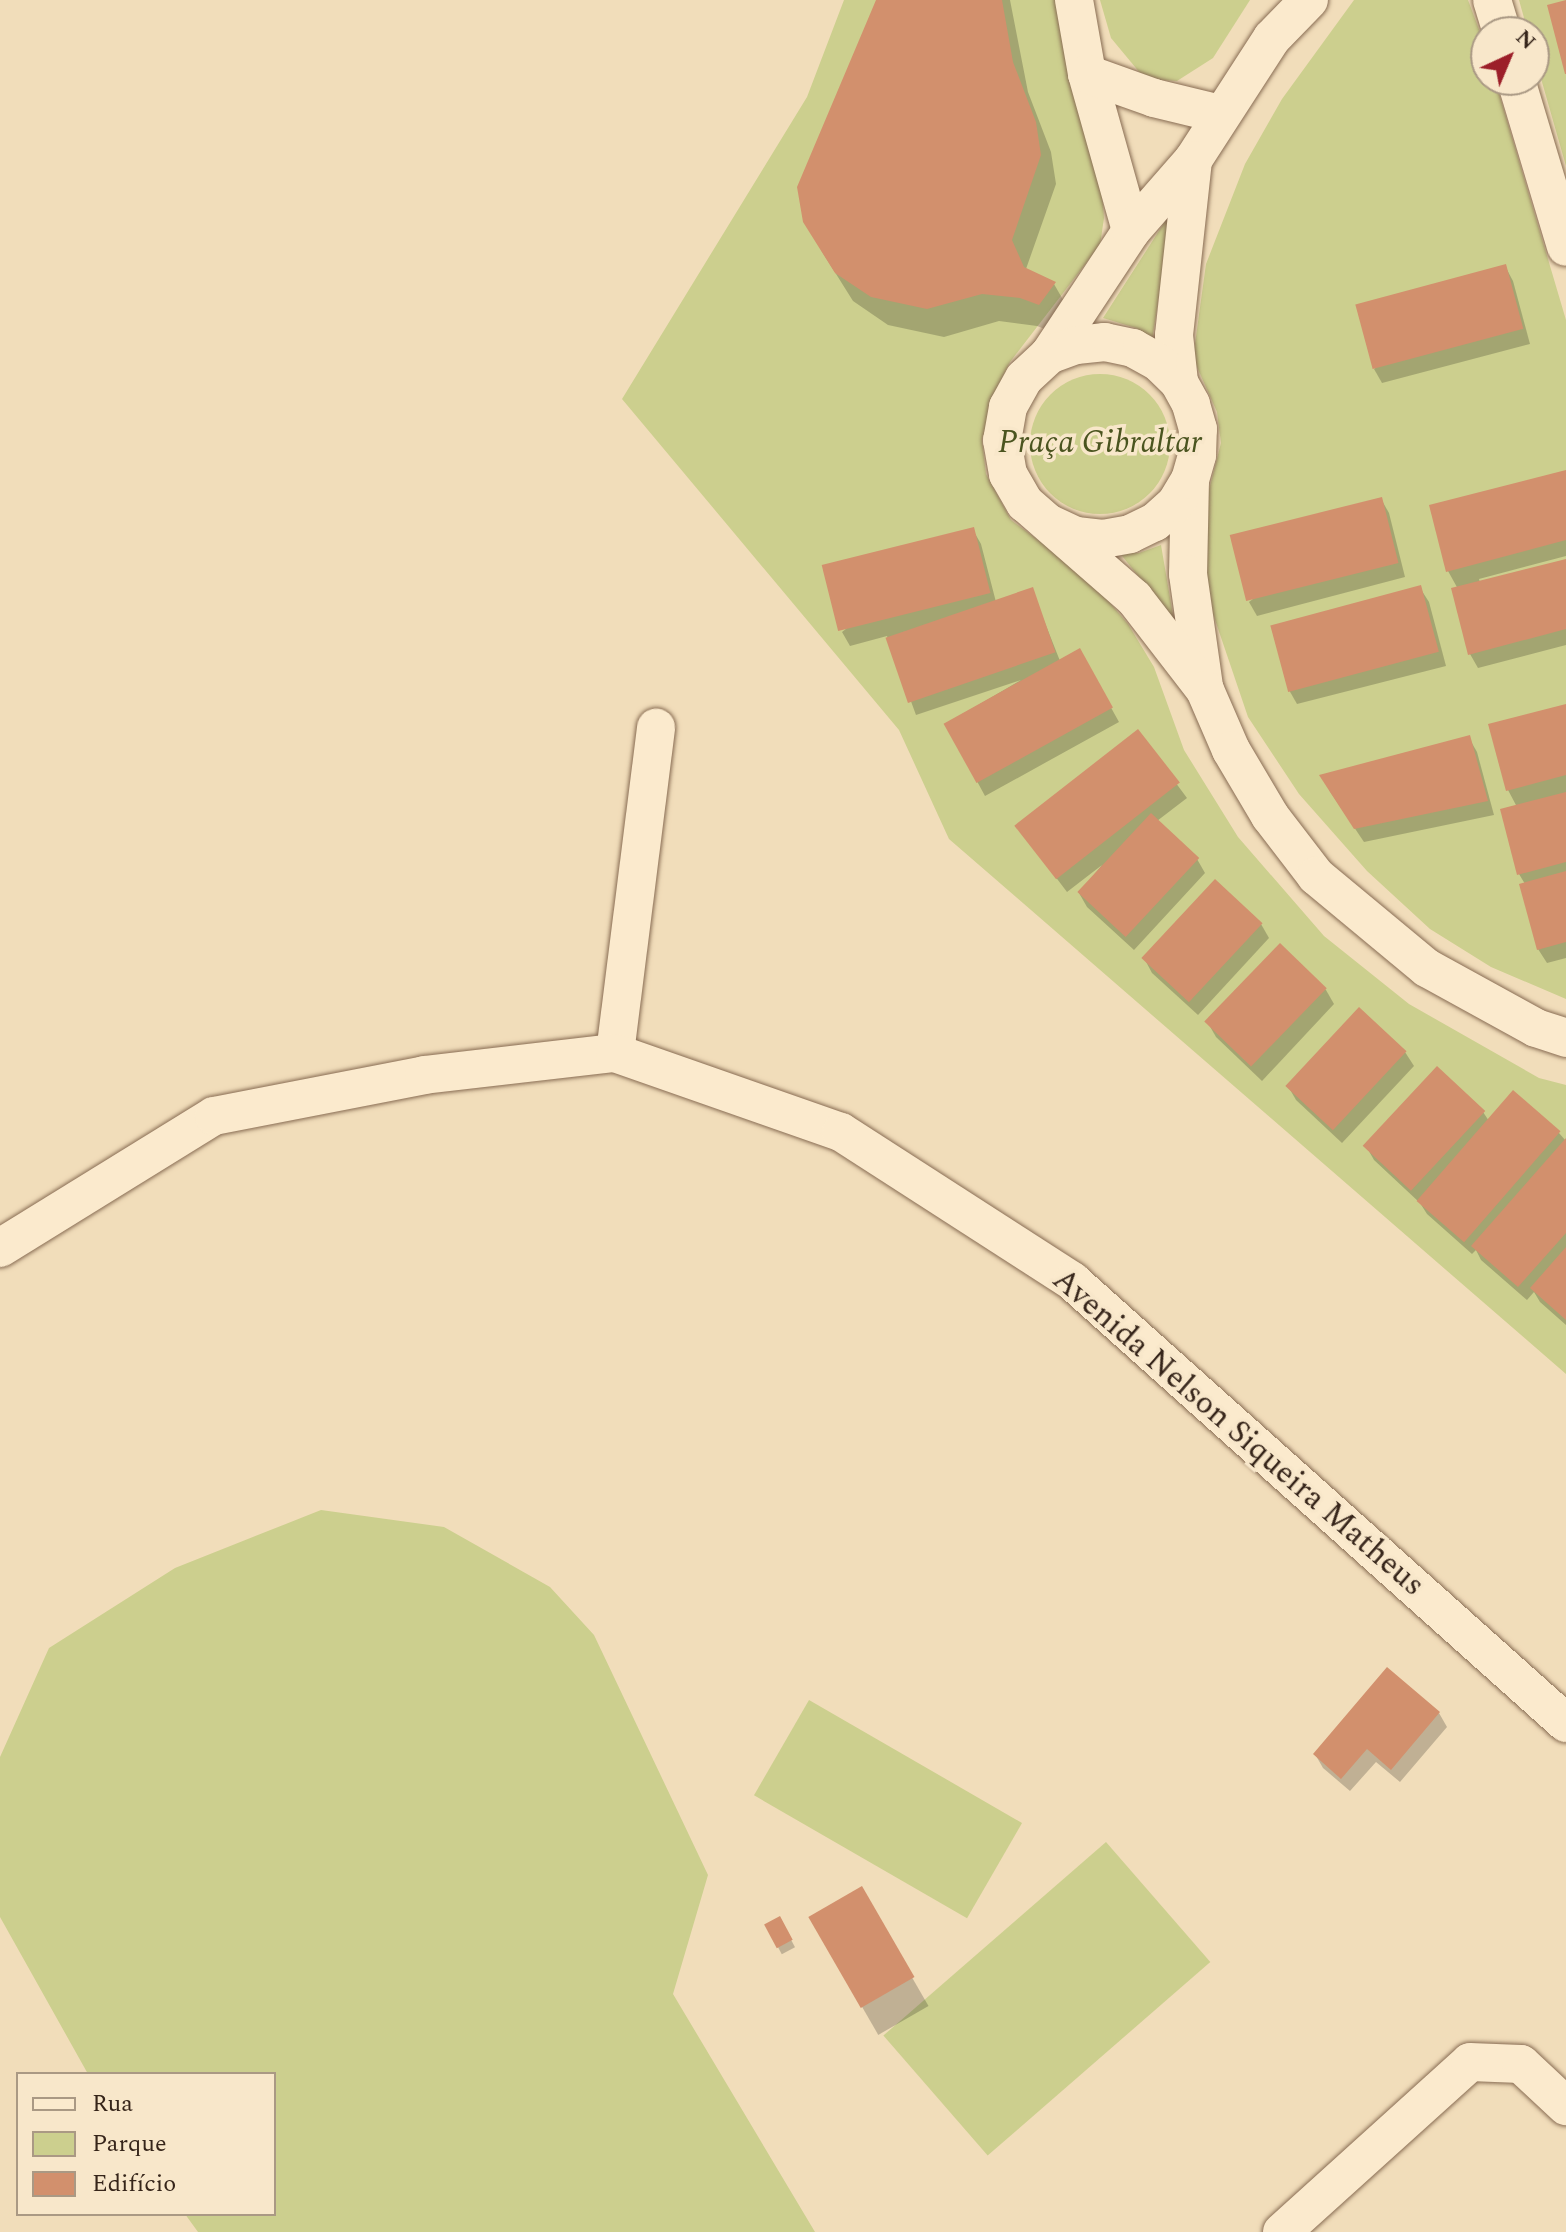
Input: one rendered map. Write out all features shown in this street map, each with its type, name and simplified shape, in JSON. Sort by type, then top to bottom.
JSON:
[{"type":"street","points":[[1074,0],[1087,74],[1131,231]]},
{"type":"street","points":[[1309,0],[1272,38],[1193,160],[1131,231],[1049,355],[1024,378],[1008,407],[1002,440],[1008,474],[1025,503],[1134,598],[1205,690],[1231,750],[1270,816],[1316,876],[1427,968],[1536,1028],[1566,1038]]},
{"type":"street","points":[[1087,74],[1154,98],[1220,114]]},
{"type":"street","points":[[1521,96],[1566,247]]},
{"type":"street","points":[[1179,382],[1174,335],[1193,160]]},
{"type":"street","points":[[1049,355],[1076,345],[1105,342],[1133,348],[1158,362],[1179,382],[1191,404],[1198,429],[1197,455],[1190,480],[1188,574],[1205,690]]},
{"type":"street","points":[[1050,524],[1076,536],[1103,539],[1130,534],[1155,522],[1176,503],[1190,480]]},
{"type":"street","points":[[615,1053],[656,728]]},
{"type":"street","name":"Avenida Nelson Siqueira Matheus","points":[[0,1248],[214,1116],[424,1075],[615,1053],[841,1132],[1072,1281],[1566,1723]]},
{"type":"street","points":[[1282,2232],[1470,2062],[1521,2064],[1566,2106]]},
{"type":"green space","points":[[844,0],[1055,0],[1101,178],[1104,218],[1100,245],[1010,362],[994,394],[982,440],[986,474],[1011,520],[1087,576],[1128,624],[1154,667],[1184,750],[1238,837],[1324,936],[1409,1004],[1539,1078],[1566,1085],[1566,1374],[949,839],[899,730],[622,399],[807,97]]},
{"type":"green space","points":[[1100,0],[1250,0],[1213,58],[1177,81],[1145,79],[1111,38]]},
{"type":"green space","points":[[1354,0],[1468,0],[1474,16],[1470,16],[1470,96],[1500,96],[1566,320],[1566,999],[1491,967],[1430,929],[1367,871],[1299,794],[1248,717],[1209,602],[1204,545],[1208,494],[1221,443],[1217,412],[1193,358],[1206,264],[1245,164],[1282,99]]},
{"type":"green space","points":[[1519,0],[1566,0],[1566,166],[1546,96],[1550,96],[1550,16],[1524,16]]},
{"type":"green space","points":[[1173,209],[1152,340],[1136,328],[1103,318]]},
{"type":"green space","name":"Praça Gibraltar","points":[[1100,374],[1127,379],[1150,394],[1165,417],[1170,444],[1165,471],[1150,494],[1127,509],[1100,514],[1073,509],[1050,494],[1035,471],[1030,444],[1035,417],[1050,394],[1073,379]]},
{"type":"green space","points":[[1161,545],[1174,621],[1119,552],[1139,553]]},
{"type":"green space","points":[[321,1510],[444,1527],[550,1587],[594,1635],[708,1875],[673,1994],[815,2232],[198,2232],[186,2216],[276,2216],[276,2072],[87,2072],[0,1917],[0,1757],[49,1648],[175,1568]]},
{"type":"green space","points":[[809,1700],[1022,1823],[967,1918],[754,1795]]},
{"type":"green space","points":[[1106,1842],[1210,1962],[988,2156],[883,2036]]},
{"type":"building","points":[[876,0],[1002,0],[1013,62],[1036,122],[1041,155],[1012,240],[1024,267],[1056,282],[1039,305],[1020,298],[982,294],[927,309],[871,297],[835,273],[803,222],[797,187]]},
{"type":"building","points":[[1566,0],[1566,74],[1565,74],[1547,5]]},
{"type":"building","points":[[1506,264],[1523,329],[1373,369],[1355,304]]},
{"type":"building","points":[[1566,470],[1566,540],[1446,572],[1429,505]]},
{"type":"building","points":[[1382,497],[1398,563],[1246,601],[1230,535]]},
{"type":"building","points":[[974,527],[990,593],[838,631],[822,565]]},
{"type":"building","points":[[1566,559],[1566,629],[1468,655],[1451,588]]},
{"type":"building","points":[[1421,585],[1439,652],[1288,692],[1270,625]]},
{"type":"building","points":[[1033,587],[1055,652],[908,703],[885,638]]},
{"type":"building","points":[[1080,648],[1113,707],[977,783],[944,724]]},
{"type":"building","points":[[1566,704],[1566,775],[1506,791],[1488,724]]},
{"type":"building","points":[[1138,729],[1180,783],[1056,879],[1014,826]]},
{"type":"building","points":[[1470,735],[1488,801],[1354,829],[1319,775]]},
{"type":"building","points":[[1566,792],[1566,862],[1517,875],[1500,809]]},
{"type":"building","points":[[1151,813],[1199,858],[1126,937],[1077,892]]},
{"type":"building","points":[[1566,871],[1566,942],[1537,950],[1519,884]]},
{"type":"building","points":[[1215,879],[1263,923],[1189,1002],[1141,958]]},
{"type":"building","points":[[1280,943],[1327,988],[1251,1067],[1204,1021]]},
{"type":"building","points":[[1359,1007],[1407,1051],[1333,1130],[1285,1086]]},
{"type":"building","points":[[1437,1066],[1485,1111],[1411,1191],[1363,1146]]},
{"type":"building","points":[[1513,1090],[1561,1131],[1464,1242],[1417,1201]]},
{"type":"building","points":[[1566,1138],[1566,1233],[1518,1287],[1471,1246]]},
{"type":"building","points":[[1566,1247],[1566,1320],[1530,1288]]},
{"type":"building","points":[[1387,1667],[1440,1712],[1391,1770],[1367,1749],[1341,1779],[1313,1754]]},
{"type":"building","points":[[862,1886],[914,1977],[861,2008],[808,1917]]},
{"type":"building","points":[[780,1916],[793,1940],[777,1948],[764,1924]]}]
